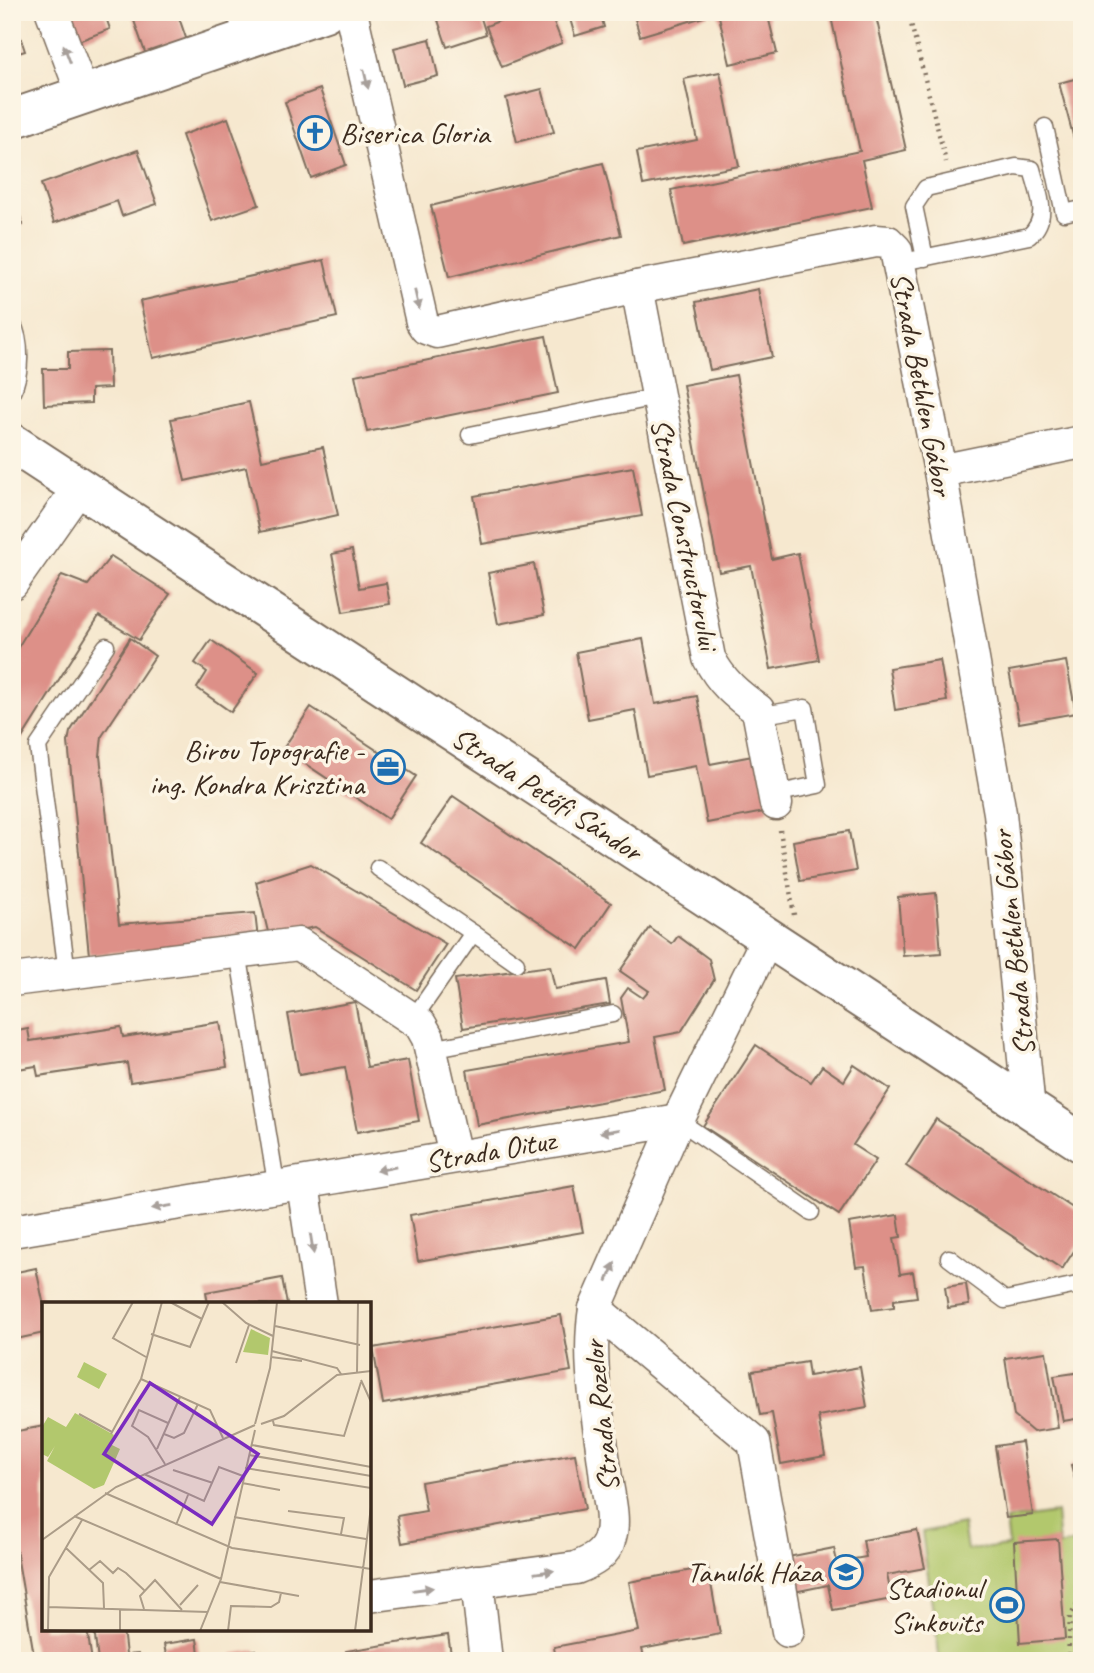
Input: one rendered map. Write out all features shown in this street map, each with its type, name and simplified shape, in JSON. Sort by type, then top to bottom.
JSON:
[{"type":"main road","points":[[12,119],[83,95],[248,25],[325,12]]},
{"type":"main road","name":"Strada Petőfi Sándor","points":[[12,443],[78,489],[1082,1143]]},
{"type":"street","points":[[52,12],[83,95]]},
{"type":"street","name":"Strada Bethlen Gábor","points":[[351,12],[422,322],[426,328],[437,332],[637,287],[876,241],[888,242],[911,261],[940,471],[1000,813],[1029,1110]]},
{"type":"street","name":"Strada Constructorului","points":[[637,287],[709,658],[718,676],[732,691],[758,710]]},
{"type":"street","points":[[940,471],[1082,442]]},
{"type":"street","points":[[12,583],[78,489]]},
{"type":"street","points":[[758,710],[775,799]]},
{"type":"street","name":"Strada Rozelor","points":[[477,1581],[576,1568],[590,1562],[607,1547],[611,1520],[593,1364],[591,1329],[595,1309],[678,1120],[768,937]]},
{"type":"street","points":[[12,980],[299,944],[413,1019],[429,1038],[455,1156]]},
{"type":"street","name":"Strada Oituz","points":[[12,1231],[678,1120]]},
{"type":"street","points":[[290,1186],[320,1302]]},
{"type":"street","points":[[595,1309],[754,1442],[788,1631]]},
{"type":"street","points":[[371,1596],[477,1581],[486,1661]]},
{"type":"lane","points":[[1045,127],[1064,213],[1082,209]]},
{"type":"lane","points":[[1016,167],[1032,169],[1043,212],[1040,227],[1029,236],[911,261],[914,206],[926,188],[950,180],[1016,167]]},
{"type":"lane","points":[[12,323],[17,330],[19,360],[12,392]]},
{"type":"lane","points":[[470,435],[657,397]]},
{"type":"lane","points":[[67,973],[38,746],[106,646]]},
{"type":"lane","points":[[758,710],[769,714],[805,708],[818,785],[775,799]]},
{"type":"lane","points":[[378,868],[516,963]]},
{"type":"lane","points":[[413,1019],[473,933]]},
{"type":"lane","points":[[238,952],[290,1186]]},
{"type":"lane","points":[[431,1049],[613,1014]]},
{"type":"lane","points":[[678,1120],[811,1212]]},
{"type":"lane","points":[[949,1258],[1005,1300],[1082,1284]]},
{"type":"path","points":[[908,12],[950,180]]},
{"type":"path","points":[[775,799],[802,960]]},
{"type":"path","points":[[1068,1661],[1070,1617],[1082,1596]]},
{"type":"green space","name":"Stadionul Sinkovits","points":[[1056,1513],[1059,1546],[1082,1540],[1082,1661],[940,1661],[922,1532],[963,1524],[967,1550],[1009,1546],[1006,1520]]},
{"type":"building","points":[[12,12],[25,51],[12,55]]},
{"type":"building","points":[[59,12],[104,12],[110,29],[71,44]]},
{"type":"building","points":[[131,12],[156,12],[158,17],[177,12],[187,41],[146,55]]},
{"type":"building","points":[[460,12],[479,12],[486,34],[447,47],[438,20]]},
{"type":"building","points":[[522,12],[550,12],[562,43],[502,67],[486,26]]},
{"type":"building","points":[[568,12],[600,12],[604,27],[575,36]]},
{"type":"building","points":[[633,12],[709,12],[710,15],[640,36]]},
{"type":"building","points":[[718,12],[767,12],[777,53],[730,64]]},
{"type":"building","points":[[830,12],[875,12],[906,150],[862,160],[872,207],[683,246],[671,190],[860,151]]},
{"type":"building","points":[[430,39],[438,76],[403,85],[394,48]]},
{"type":"building","points":[[720,72],[739,166],[643,185],[637,152],[697,140],[684,79]]},
{"type":"building","points":[[1082,77],[1082,153],[1078,154],[1059,83]]},
{"type":"building","name":"Biserica Gloria","points":[[320,89],[346,165],[311,178],[285,102]]},
{"type":"building","points":[[542,89],[554,132],[517,142],[506,98]]},
{"type":"building","points":[[228,118],[259,205],[212,221],[182,135]]},
{"type":"building","points":[[138,150],[157,204],[122,216],[117,201],[54,223],[41,184]]},
{"type":"building","points":[[603,163],[621,235],[449,277],[431,206]]},
{"type":"building","points":[[12,193],[23,225],[12,229]]},
{"type":"building","points":[[324,260],[337,317],[153,358],[140,301]]},
{"type":"building","points":[[758,289],[772,357],[710,370],[696,302]]},
{"type":"building","points":[[546,336],[558,393],[367,432],[355,375]]},
{"type":"building","points":[[109,351],[110,388],[91,389],[91,403],[44,405],[43,369],[68,369],[68,352]]},
{"type":"building","points":[[736,375],[772,559],[798,553],[819,660],[771,669],[751,566],[719,572],[683,385]]},
{"type":"building","points":[[249,402],[262,460],[323,447],[338,515],[260,532],[246,467],[185,481],[171,419]]},
{"type":"building","points":[[633,467],[642,516],[482,544],[474,496]]},
{"type":"building","points":[[352,550],[359,588],[386,583],[390,604],[343,612],[332,554]]},
{"type":"building","points":[[111,556],[170,594],[139,640],[99,616],[12,754],[12,657],[62,575],[88,585]]},
{"type":"building","points":[[534,564],[544,615],[498,624],[488,573]]},
{"type":"building","points":[[130,638],[155,656],[102,736],[100,756],[119,924],[255,913],[258,939],[89,955],[68,742],[70,732]]},
{"type":"building","points":[[643,639],[655,704],[697,696],[710,764],[758,755],[769,811],[707,823],[696,766],[647,775],[635,710],[588,719],[576,652]]},
{"type":"building","points":[[211,640],[258,673],[231,712],[197,688],[207,672],[195,663]]},
{"type":"building","points":[[940,660],[947,701],[895,710],[889,668]]},
{"type":"building","points":[[1066,661],[1076,713],[1019,723],[1009,671]]},
{"type":"building","points":[[311,707],[416,776],[388,819],[283,749]]},
{"type":"building","points":[[453,796],[611,903],[580,949],[421,843]]},
{"type":"building","points":[[849,831],[856,871],[800,881],[793,841]]},
{"type":"building","points":[[311,864],[446,944],[416,990],[315,927],[269,936],[256,882]]},
{"type":"building","points":[[936,893],[941,953],[903,956],[898,897]]},
{"type":"building","points":[[650,928],[672,944],[678,936],[709,959],[714,980],[681,1032],[655,1037],[665,1090],[477,1125],[467,1070],[629,1042],[621,998],[628,988],[643,998],[649,991],[620,971]]},
{"type":"building","points":[[550,966],[555,989],[606,980],[610,1004],[463,1028],[455,979]]},
{"type":"building","points":[[355,1002],[367,1067],[408,1060],[419,1121],[357,1132],[345,1067],[299,1075],[288,1014]]},
{"type":"building","points":[[220,1022],[227,1067],[130,1082],[127,1063],[38,1076],[36,1066],[12,1070],[12,1032],[28,1029],[30,1041],[121,1027],[123,1037]]},
{"type":"building","points":[[756,1045],[811,1082],[822,1066],[844,1081],[854,1065],[890,1089],[853,1145],[876,1160],[839,1215],[703,1126]]},
{"type":"building","points":[[936,1119],[1082,1214],[1082,1239],[1062,1269],[906,1166]]},
{"type":"building","points":[[574,1186],[583,1232],[418,1261],[410,1215]]},
{"type":"building","points":[[898,1215],[901,1237],[894,1238],[900,1274],[913,1272],[917,1297],[894,1300],[894,1307],[872,1310],[865,1266],[856,1267],[849,1223]]},
{"type":"building","points":[[36,1268],[43,1302],[42,1333],[12,1340],[12,1273]]},
{"type":"building","points":[[282,1278],[287,1302],[208,1302],[206,1292]]},
{"type":"building","points":[[966,1284],[969,1305],[948,1308],[945,1287]]},
{"type":"building","points":[[561,1315],[571,1371],[383,1404],[373,1348]]},
{"type":"building","points":[[1046,1352],[1058,1428],[1033,1432],[1014,1416],[1005,1358]]},
{"type":"building","points":[[807,1362],[809,1376],[860,1367],[867,1407],[818,1416],[825,1456],[781,1464],[772,1413],[760,1415],[752,1371]]},
{"type":"building","points":[[1082,1372],[1082,1418],[1063,1421],[1054,1376]]},
{"type":"building","points":[[42,1426],[42,1631],[87,1631],[92,1661],[35,1661],[12,1525],[12,1432]]},
{"type":"building","points":[[1022,1442],[1033,1515],[1006,1518],[995,1446]]},
{"type":"building","points":[[575,1454],[585,1509],[402,1543],[397,1516],[426,1511],[421,1482]]},
{"type":"building","points":[[1082,1462],[1082,1502],[1081,1502],[1071,1465]]},
{"type":"building","name":"Tanulók Háza","points":[[917,1530],[925,1568],[887,1575],[892,1599],[833,1610],[828,1585],[789,1593],[783,1558],[834,1548],[837,1562],[866,1557],[863,1540]]},
{"type":"building","points":[[1058,1539],[1065,1639],[1020,1643],[1014,1542]]},
{"type":"building","points":[[708,1567],[720,1634],[642,1649],[645,1661],[556,1661],[554,1647],[639,1631],[629,1582]]},
{"type":"building","points":[[94,1631],[123,1631],[126,1655],[138,1654],[139,1661],[98,1661]]},
{"type":"building","points":[[448,1635],[452,1661],[347,1661],[346,1651]]},
{"type":"building","points":[[197,1639],[200,1661],[167,1661],[164,1644]]},
{"type":"building","points":[[256,1650],[258,1661],[234,1661],[232,1654]]},
{"type":"place","name":"Biserica Gloria","points":[[315,133]]},
{"type":"place","name":"Birou Topografie - ing. Kondra Krisztina","points":[[388,767]]},
{"type":"place","name":"Tanulók Háza","points":[[846,1572]]},
{"type":"place","name":"Stadionul Sinkovits","points":[[1007,1605]]}]
